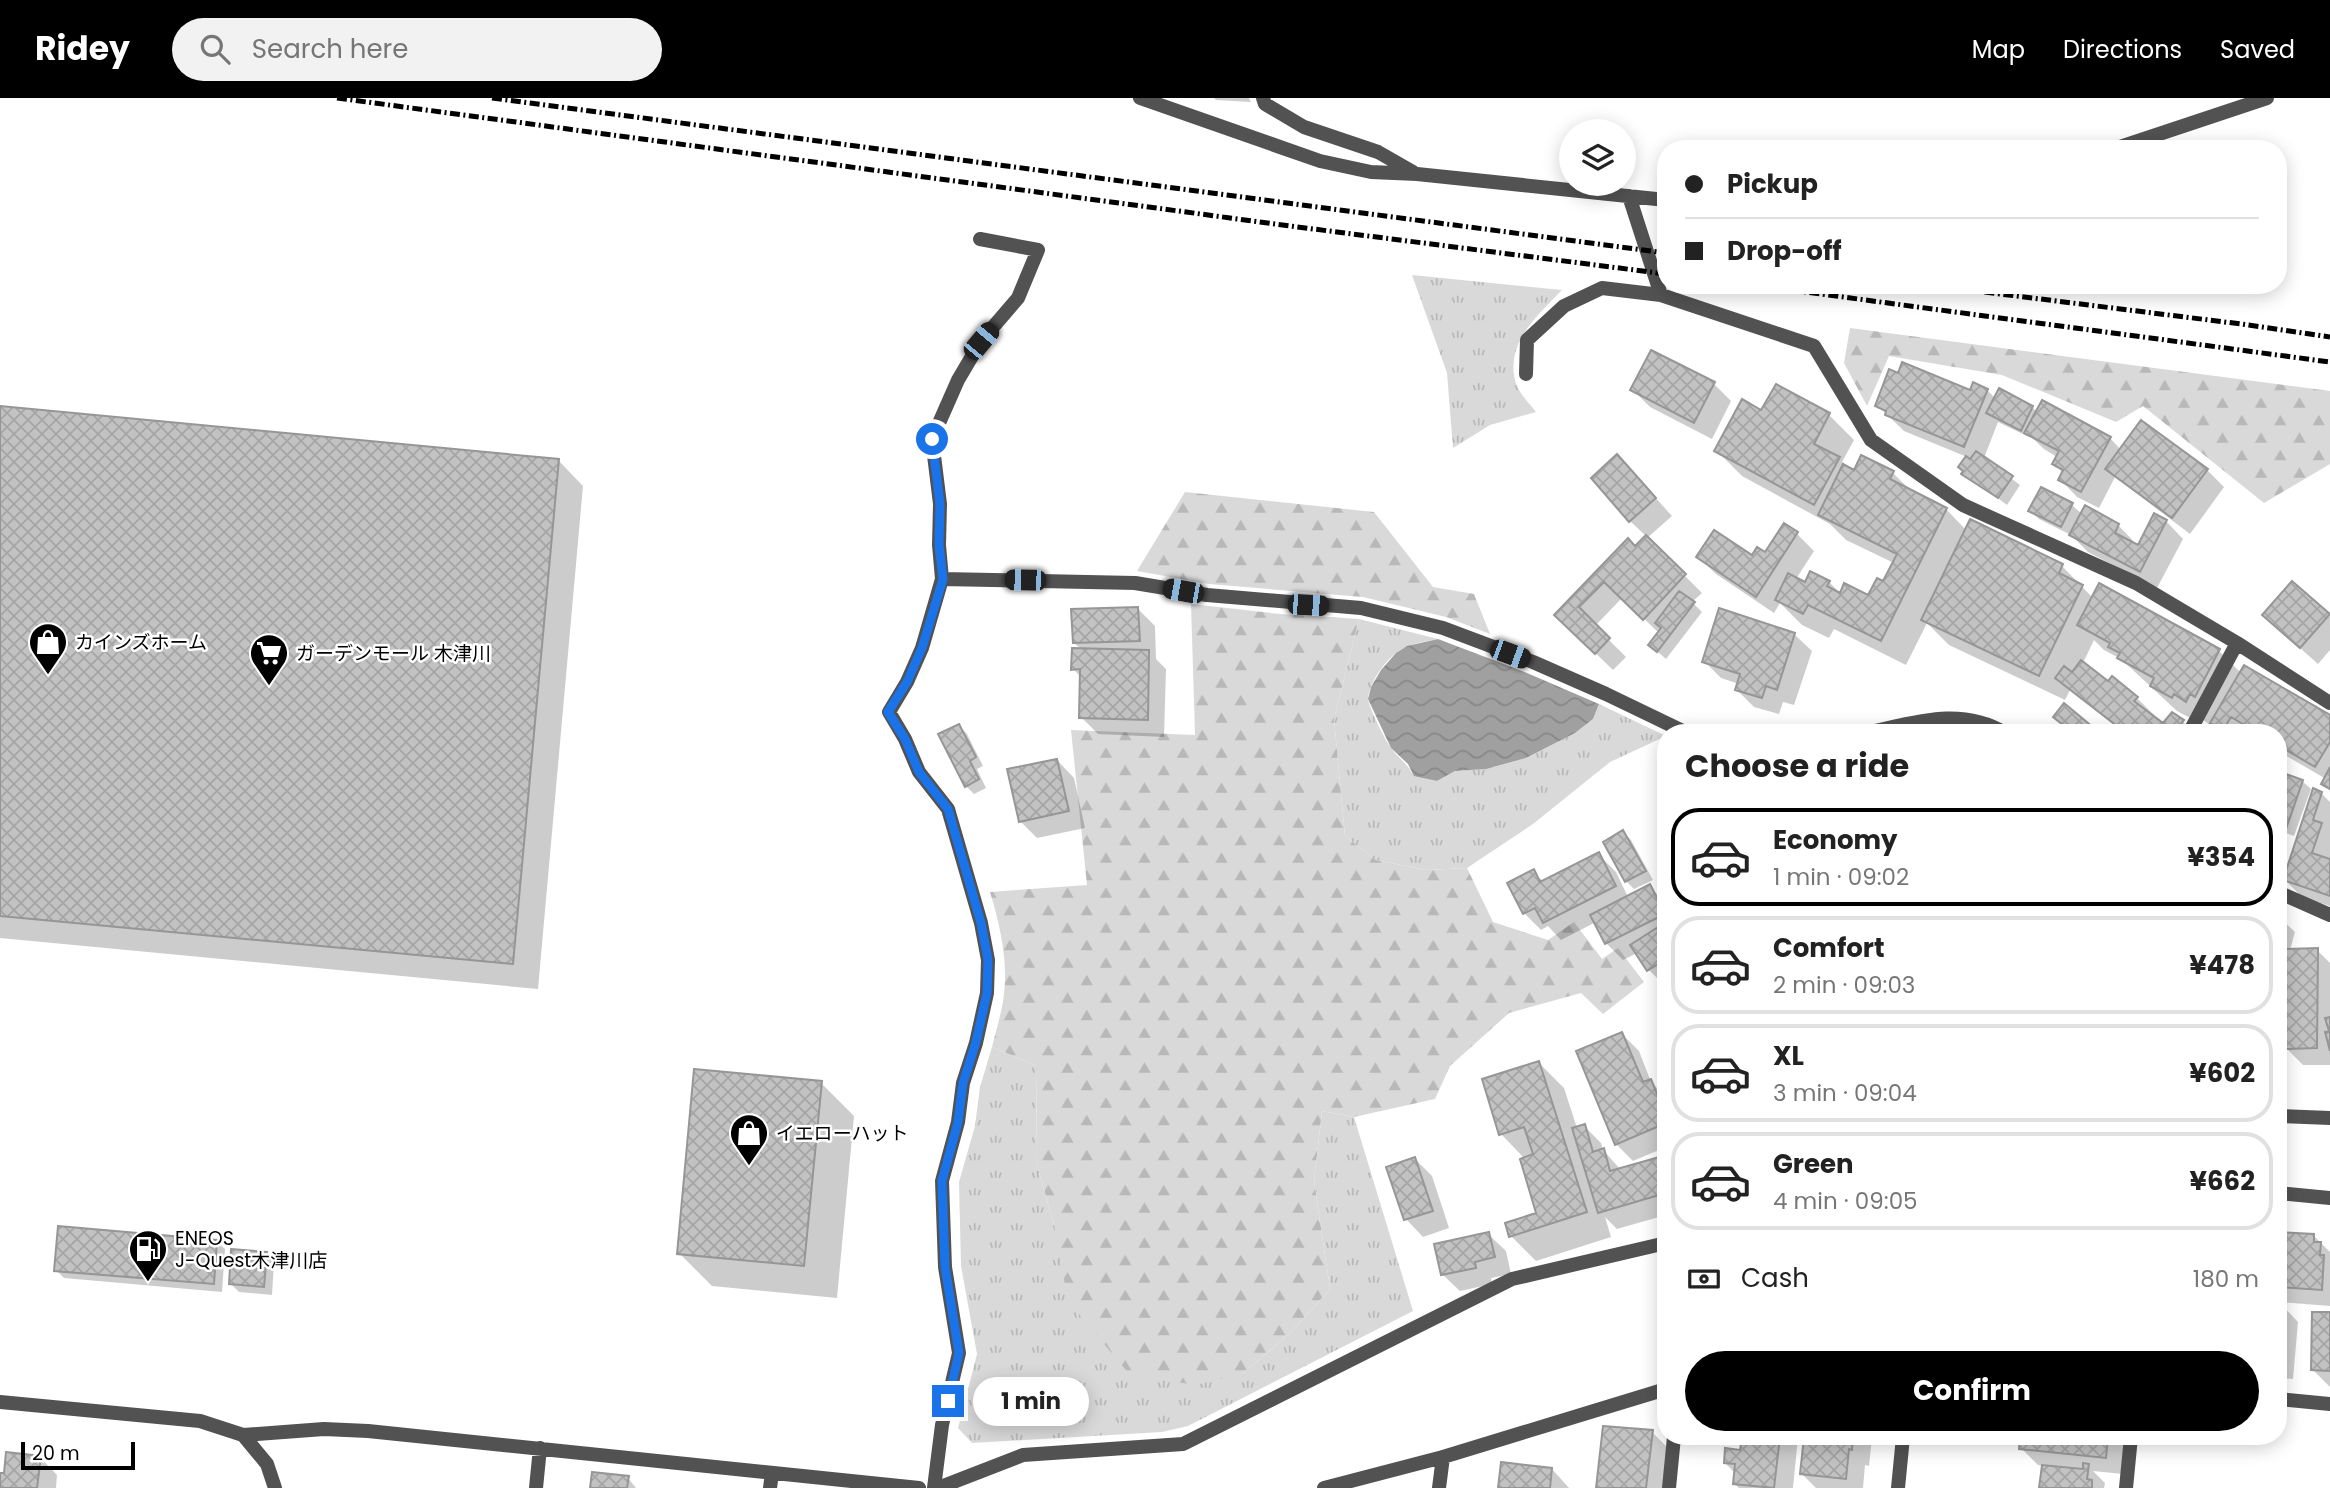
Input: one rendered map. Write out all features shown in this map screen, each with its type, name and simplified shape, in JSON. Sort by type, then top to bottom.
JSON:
[{"type":"street","points":[[1140,98],[1320,161],[1371,172],[1559,189]]},
{"type":"street","points":[[1263,98],[1265,104],[1304,127],[1378,152],[1417,174]]},
{"type":"street","points":[[2141,140],[2267,98]]},
{"type":"street","points":[[1657,199],[1629,196],[1657,283]]},
{"type":"street","points":[[980,239],[1038,250],[1018,298],[981,341],[958,380],[932,439],[940,504],[939,545],[943,579],[922,648],[907,682],[888,712],[905,739],[919,772],[948,809],[981,923],[988,960],[987,993],[963,1083],[958,1122],[942,1181],[945,1267],[959,1353],[942,1425],[936,1488],[1023,1455],[1183,1444],[1512,1279],[1657,1245]]},
{"type":"street","points":[[1525,374],[1527,340],[1564,306],[1602,288],[1661,295],[1814,346],[1871,440],[1964,505],[2136,583],[2237,643],[2330,704]]},
{"type":"street","points":[[943,579],[1135,583],[1207,596],[1361,608],[1443,628],[1533,662],[1668,724]]},
{"type":"street","points":[[2194,724],[2237,643]]},
{"type":"street","points":[[1909,724],[1962,717],[1985,724]]},
{"type":"street","points":[[2287,896],[2330,915]]},
{"type":"street","points":[[2287,1116],[2330,1118]]},
{"type":"street","points":[[2287,1194],[2330,1198]]},
{"type":"street","points":[[1324,1488],[1443,1457],[1657,1393]]},
{"type":"street","points":[[2287,1400],[2330,1404]]},
{"type":"street","points":[[0,1402],[200,1421],[243,1435],[324,1429],[357,1430],[919,1488]]},
{"type":"street","points":[[243,1435],[267,1464],[275,1488]]},
{"type":"street","points":[[1669,1488],[1673,1445]]},
{"type":"street","points":[[1898,1488],[1902,1445]]},
{"type":"street","points":[[2126,1488],[2130,1445]]},
{"type":"street","points":[[536,1488],[540,1448]]},
{"type":"street","points":[[1439,1488],[1443,1457]]},
{"type":"street","points":[[770,1488],[772,1473]]},
{"type":"green space","points":[[1412,275],[1562,290],[1534,319],[1515,353],[1513,366],[1516,384],[1536,412],[1490,425],[1453,448],[1447,373]]},
{"type":"green space","points":[[1850,328],[2330,391],[2330,464],[2264,503],[2143,406],[2116,422],[2002,375],[1889,356],[1867,406],[1844,363]]},
{"type":"green space","points":[[1185,492],[1374,512],[1433,587],[1474,594],[1490,634],[1446,617],[1363,597],[1209,584],[1137,571]]},
{"type":"green space","points":[[1191,604],[1359,619],[1334,719],[1345,836],[1376,860],[1426,870],[1467,868],[1493,922],[1548,940],[1574,922],[1602,959],[1618,948],[1644,982],[1603,1014],[1581,993],[1509,1013],[1450,1066],[1435,1099],[1354,1117],[1322,1111],[1314,1181],[1330,1289],[1290,1333],[1243,1373],[1196,1385],[1130,1375],[1068,1301],[1054,1225],[1036,1161],[1037,1066],[992,1047],[1003,1001],[1005,968],[1000,930],[990,892],[1087,885],[1071,730],[1195,735]]},
{"type":"green space","points":[[1359,619],[1438,639],[1410,646],[1393,655],[1376,676],[1368,698],[1388,744],[1412,773],[1437,781],[1455,771],[1486,769],[1526,758],[1575,733],[1593,719],[1599,704],[1657,732],[1657,740],[1610,762],[1533,824],[1467,868],[1426,870],[1376,860],[1345,836],[1334,719]]},
{"type":"green space","points":[[992,1047],[1037,1066],[1036,1161],[1054,1225],[1243,1373],[1290,1333],[1330,1289],[1314,1181],[1322,1111],[1354,1117],[1413,1311],[1188,1426],[1162,1432],[972,1443],[958,1428],[977,1354],[961,1266],[959,1182],[975,1126],[980,1087]]},
{"type":"water","points":[[1438,639],[1599,704],[1593,719],[1575,733],[1526,758],[1486,769],[1455,771],[1437,781],[1414,776],[1408,764],[1391,748],[1368,699],[1371,687],[1381,670],[1396,653],[1407,646]]},
{"type":"building","points":[[1651,350],[1715,382],[1694,423],[1630,390]]},
{"type":"building","points":[[1902,362],[1970,390],[1973,382],[1988,389],[1964,447],[1885,415],[1886,411],[1875,406],[1889,369],[1898,373]]},
{"type":"building","points":[[1776,384],[1830,413],[1814,444],[1840,457],[1814,505],[1714,451],[1742,399],[1761,410]]},
{"type":"building","points":[[1999,388],[2033,406],[2021,431],[1986,413]]},
{"type":"building","points":[[2042,400],[2111,437],[2081,492],[2058,480],[2063,470],[2052,464],[2059,451],[2024,433]]},
{"type":"building","name":"ガーデンモール 木津川","points":[[0,406],[559,459],[513,964],[0,916]]},
{"type":"building","points":[[2141,420],[2208,469],[2172,518],[2105,469]]},
{"type":"building","points":[[1976,451],[2013,476],[1998,498],[1961,474],[1963,471],[1958,467],[1966,456],[1970,459]]},
{"type":"building","points":[[1617,454],[1656,498],[1629,522],[1591,478]]},
{"type":"building","points":[[1861,455],[1894,471],[1890,479],[1947,508],[1881,641],[1808,605],[1803,614],[1775,600],[1788,573],[1805,582],[1810,571],[1830,581],[1827,586],[1840,593],[1844,583],[1868,595],[1877,578],[1883,581],[1897,554],[1818,515],[1843,464],[1854,470]]},
{"type":"building","points":[[2041,487],[2073,503],[2061,527],[2028,511]]},
{"type":"building","points":[[2085,505],[2119,524],[2115,533],[2138,545],[2154,513],[2167,520],[2140,572],[2069,535]]},
{"type":"building","points":[[1970,519],[2063,564],[2059,573],[2083,585],[2039,676],[1921,620]]},
{"type":"building","points":[[1784,523],[1798,532],[1756,597],[1696,557],[1714,530],[1752,555],[1757,547],[1765,552]]},
{"type":"building","points":[[1646,535],[1686,574],[1643,620],[1604,582],[1579,607],[1610,638],[1595,654],[1554,615],[1628,538],[1635,546]]},
{"type":"building","points":[[2292,581],[2330,614],[2300,648],[2262,615]]},
{"type":"building","points":[[2099,583],[2220,649],[2195,697],[2190,694],[2186,702],[2174,694],[2172,698],[2150,686],[2154,678],[2117,658],[2120,653],[2108,647],[2110,643],[2077,625]]},
{"type":"building","points":[[1679,591],[1695,602],[1657,652],[1648,645],[1661,628],[1655,623]]},
{"type":"building","points":[[1138,607],[1140,641],[1073,643],[1071,609]]},
{"type":"building","points":[[1719,608],[1795,633],[1777,690],[1766,686],[1762,698],[1735,690],[1740,674],[1702,662]]},
{"type":"building","points":[[1072,648],[1149,650],[1148,720],[1079,718],[1080,669],[1071,670]]},
{"type":"building","points":[[2081,660],[2108,681],[2112,676],[2138,697],[2134,701],[2163,723],[2172,712],[2184,720],[2181,724],[2114,724],[2055,678],[2064,666],[2072,672]]},
{"type":"building","points":[[2244,665],[2330,715],[2330,742],[2315,767],[2287,750],[2287,724],[2243,724],[2231,717],[2227,724],[2210,723]]},
{"type":"building","points":[[2064,703],[2089,724],[2062,724],[2053,717]]},
{"type":"building","points":[[959,724],[976,757],[970,761],[979,779],[965,787],[938,734]]},
{"type":"building","points":[[1057,759],[1069,811],[1019,822],[1007,769]]},
{"type":"building","points":[[2330,767],[2330,789],[2321,784]]},
{"type":"building","points":[[2287,774],[2303,780],[2287,826]]},
{"type":"building","points":[[2313,788],[2322,792],[2313,820],[2322,823],[2312,853],[2330,859],[2330,896],[2287,881],[2287,868]]},
{"type":"building","points":[[1623,830],[1646,871],[1625,882],[1603,842]]},
{"type":"building","points":[[1599,852],[1616,886],[1543,923],[1535,908],[1523,914],[1507,883],[1534,869],[1540,882]]},
{"type":"building","points":[[1650,884],[1657,898],[1657,918],[1605,944],[1590,915]]},
{"type":"building","points":[[1657,928],[1657,965],[1647,971],[1630,945]]},
{"type":"building","points":[[2318,948],[2317,1048],[2287,1049],[2287,949]]},
{"type":"building","points":[[2330,1017],[2330,1051],[2325,1018]]},
{"type":"building","points":[[1622,1032],[1643,1082],[1651,1079],[1657,1094],[1657,1127],[1615,1145],[1576,1051]]},
{"type":"building","points":[[1539,1061],[1587,1212],[1509,1237],[1505,1223],[1536,1213],[1520,1159],[1533,1154],[1524,1127],[1499,1135],[1482,1079]]},
{"type":"building","name":"イエローハット","points":[[694,1069],[822,1081],[804,1266],[677,1254]]},
{"type":"building","points":[[1585,1124],[1593,1152],[1604,1148],[1610,1171],[1657,1158],[1657,1196],[1598,1213],[1572,1128]]},
{"type":"building","points":[[1415,1157],[1433,1211],[1404,1220],[1386,1167]]},
{"type":"building","points":[[58,1226],[217,1240],[214,1284],[54,1271]]},
{"type":"building","points":[[1489,1232],[1495,1257],[1475,1262],[1476,1268],[1441,1275],[1434,1244]]},
{"type":"building","points":[[2287,1232],[2314,1234],[2314,1242],[2321,1242],[2320,1255],[2324,1255],[2322,1290],[2287,1288]]},
{"type":"building","points":[[231,1249],[267,1252],[264,1287],[229,1284]]},
{"type":"building","points":[[2312,1312],[2330,1312],[2330,1371],[2311,1370]]},
{"type":"building","points":[[1603,1426],[1653,1430],[1646,1488],[1596,1488]]},
{"type":"building","points":[[1741,1445],[1779,1445],[1774,1488],[1733,1484],[1735,1464],[1724,1463],[1725,1448],[1740,1450]]},
{"type":"building","points":[[1803,1445],[1852,1445],[1852,1450],[1849,1449],[1846,1479],[1800,1474]]},
{"type":"building","points":[[2019,1445],[2107,1445],[2106,1458],[2019,1449]]},
{"type":"building","points":[[6,1452],[41,1456],[37,1488],[0,1488],[0,1473],[4,1473]]},
{"type":"building","points":[[1501,1462],[1552,1468],[1550,1488],[1498,1488]]},
{"type":"building","points":[[2083,1463],[2089,1464],[2087,1479],[2092,1480],[2092,1488],[2039,1488],[2042,1465],[2083,1469]]},
{"type":"building","points":[[592,1472],[629,1476],[627,1488],[590,1488]]},
{"type":"railway","points":[[337,98],[1657,273]]},
{"type":"railway","points":[[492,98],[1657,252]]},
{"type":"railway","points":[[1820,294],[2330,362]]},
{"type":"railway","points":[[2000,294],[2330,337]]},
{"type":"place","name":"カインズホーム","points":[[48,676]]},
{"type":"place","name":"ガーデンモール 木津川","points":[[269,687]]},
{"type":"place","name":"イエローハット","points":[[749,1167]]},
{"type":"place","name":"ENEOS J-Quest木津川店","points":[[148,1283]]},
{"type":"route","points":[[932,439],[940,504],[939,545],[943,579],[922,648],[907,682],[888,712],[905,739],[919,772],[948,809],[981,923],[988,960],[987,993],[963,1083],[958,1122],[942,1181],[945,1267],[959,1353],[948,1401]]}]
